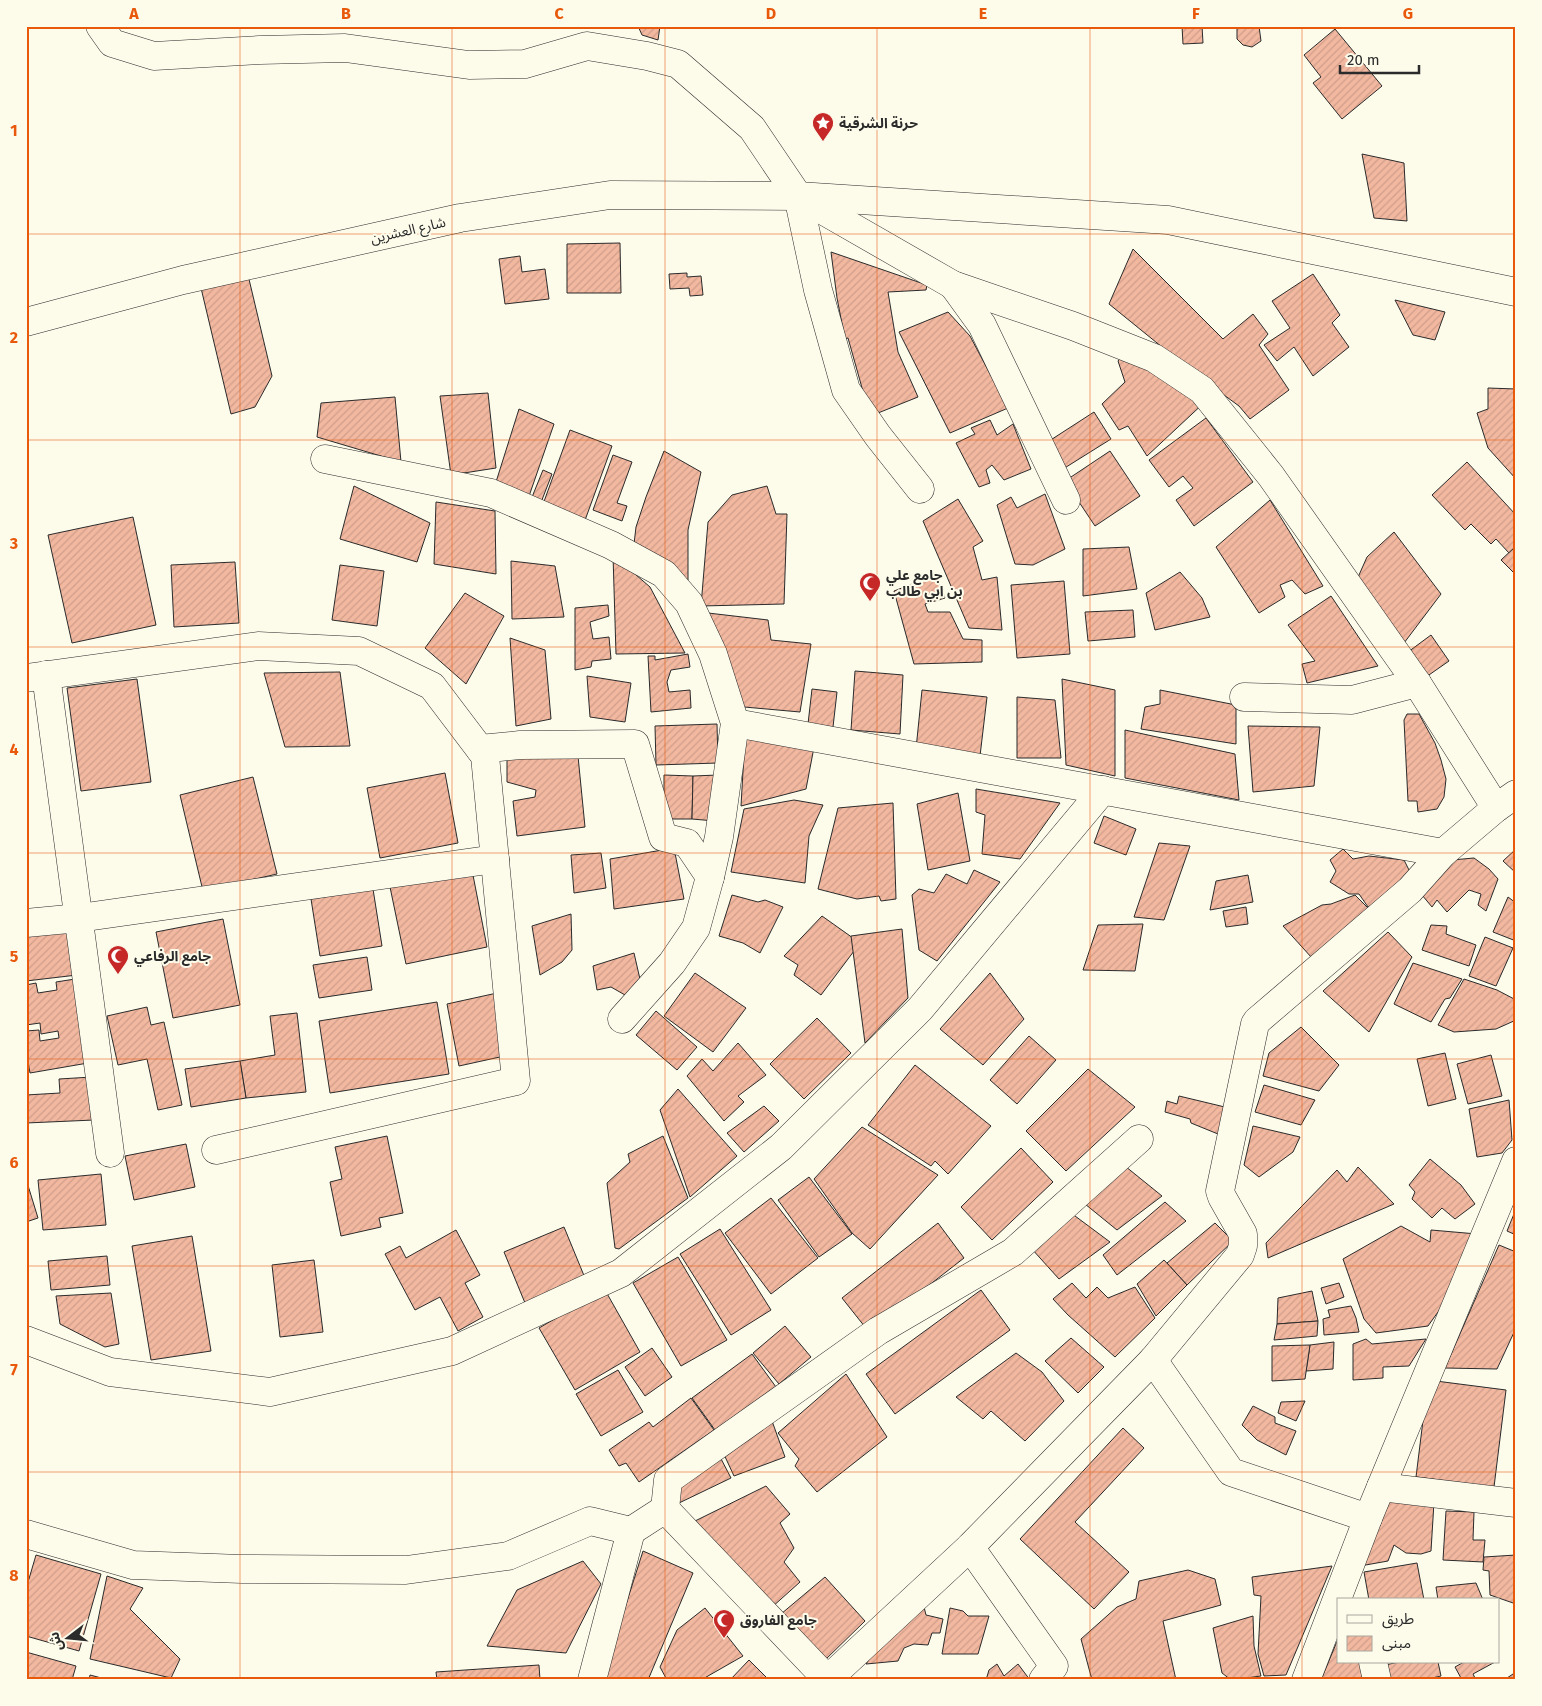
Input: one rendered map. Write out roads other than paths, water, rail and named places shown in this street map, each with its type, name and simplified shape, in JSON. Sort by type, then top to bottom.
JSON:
[{"type":"street","points":[[100,26],[112,43],[154,56],[260,50],[345,48],[469,65],[525,64],[594,36],[647,56],[678,64],[752,128],[798,196],[818,290],[846,390],[878,436],[920,489]]},
{"type":"street","name":"شارع العشرين","points":[[26,322],[183,280],[460,218],[610,194],[798,196],[1168,220],[1516,292]]},
{"type":"street","points":[[798,196],[953,285],[1073,326],[1154,358],[1202,390],[1270,476],[1418,683],[1506,801],[1443,853],[1410,890],[1255,1024],[1220,1191],[1243,1234],[1243,1246],[1240,1255],[1153,1360],[970,1547],[828,1679],[665,1509],[668,1480],[878,1331],[1012,1252],[1139,1139]]},
{"type":"street","points":[[953,285],[982,325],[1066,500]]},
{"type":"street","points":[[325,459],[491,493],[611,545],[664,574],[689,603],[709,645],[735,723],[720,827],[710,877],[696,928],[672,963],[622,1019]]},
{"type":"street","points":[[110,1153],[78,918],[36,677],[258,646],[359,651],[432,686],[485,756],[516,1081],[216,1150]]},
{"type":"street","points":[[1244,697],[1352,700],[1418,683]]},
{"type":"street","points":[[735,723],[1443,853]]},
{"type":"street","points":[[480,749],[520,745],[635,744],[663,837],[687,843],[710,877]]},
{"type":"street","points":[[26,1340],[110,1372],[270,1392],[452,1351],[621,1273],[781,1148],[920,1009],[1103,790]]},
{"type":"street","points":[[26,923],[78,918],[495,859]]},
{"type":"street","points":[[1306,1680],[1368,1518],[1516,1161]]},
{"type":"street","points":[[1153,1360],[1231,1472],[1368,1518]]},
{"type":"street","points":[[1381,1487],[1516,1503]]},
{"type":"street","points":[[592,1680],[631,1532],[665,1509]]},
{"type":"street","points":[[26,1534],[133,1565],[242,1569],[406,1570],[508,1556],[590,1521],[631,1532]]},
{"type":"street","points":[[970,1547],[1054,1666],[1043,1680]]},
{"type":"street","points":[[1351,1561],[1360,1598]]},
{"type":"street","points":[[1373,1664],[1377,1680]]},
{"type":"place","name":"حرنة الشرقية","points":[[823,142]]},
{"type":"place","name":"جامع علي بن ابي طالب","points":[[870,602]]},
{"type":"place","name":"جامع الرفاعي","points":[[118,975]]},
{"type":"place","name":"جامع الفاروق","points":[[724,1639]]}]
